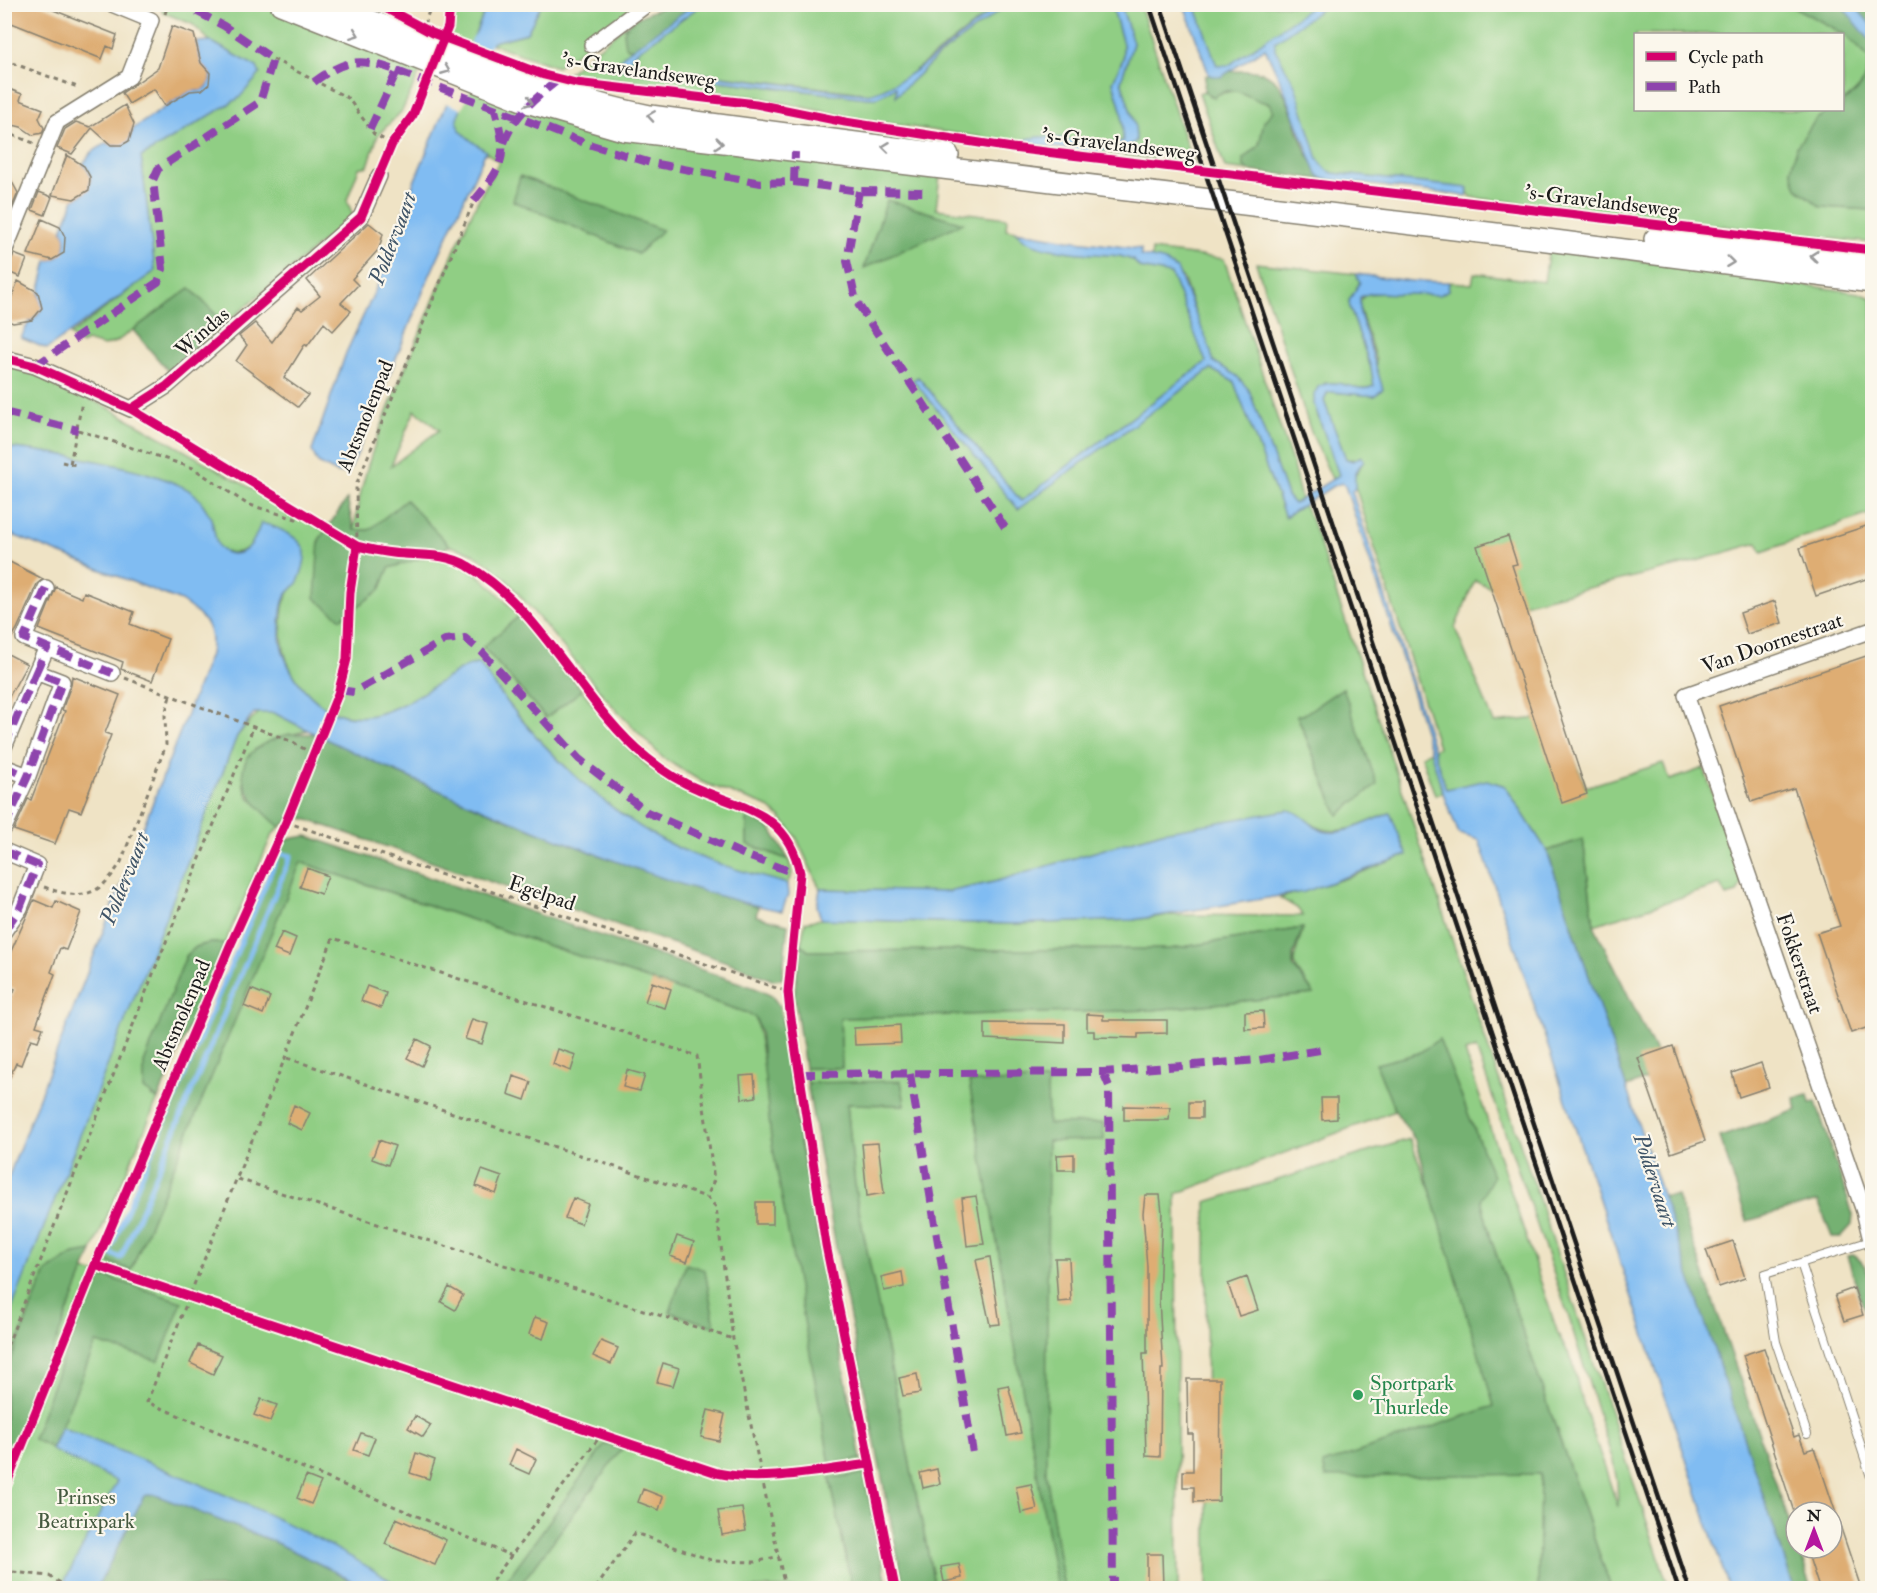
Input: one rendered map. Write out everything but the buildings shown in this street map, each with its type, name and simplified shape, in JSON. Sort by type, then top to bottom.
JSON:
[{"type":"main road","name":"'s-Gravelandseweg","points":[[281,4],[422,37]]},
{"type":"main road","name":"'s-Gravelandseweg","points":[[328,4],[422,37],[478,73],[587,121],[670,138],[1547,240],[1872,282]]},
{"type":"main road","name":"'s-Gravelandseweg","points":[[478,73],[578,100],[650,116],[1172,182],[1872,263]]},
{"type":"street","points":[[4,252],[57,122],[129,78],[150,20],[112,4]]},
{"type":"street","points":[[592,45],[647,4]]},
{"type":"street","name":"Windas","points":[[4,358],[34,366],[131,409],[167,386],[361,217],[379,176]]},
{"type":"street","points":[[46,588],[24,638],[112,673]]},
{"type":"street","name":"Van Doornestraat","points":[[1686,696],[1872,630]]},
{"type":"street","points":[[4,747],[47,647]]},
{"type":"street","points":[[4,828],[28,776],[62,682],[36,672]]},
{"type":"street","name":"Fokkerstraat","points":[[1686,696],[1868,1209],[1872,1243]]},
{"type":"street","points":[[4,767],[28,776]]},
{"type":"street","points":[[4,851],[37,865],[20,908],[4,931]]},
{"type":"lane","points":[[1807,1434],[1776,1342],[1765,1274],[1872,1243]]},
{"type":"lane","points":[[1801,1263],[1872,1480]]},
{"type":"path","points":[[422,37],[432,4]]},
{"type":"path","points":[[273,59],[348,98],[374,135],[392,144]]},
{"type":"path","points":[[4,60],[97,98]]},
{"type":"path","points":[[4,132],[46,148]]},
{"type":"path","points":[[379,176],[392,144],[400,134]]},
{"type":"path","points":[[70,464],[84,388]]},
{"type":"path","points":[[78,430],[193,468],[248,504],[297,519],[299,512]]},
{"type":"path","points":[[62,462],[78,465]]},
{"type":"path","points":[[289,506],[309,517]]},
{"type":"path","points":[[347,540],[357,546],[368,548]]},
{"type":"path","points":[[112,673],[254,728],[315,747],[308,763]]},
{"type":"path","points":[[31,882],[79,896],[91,893],[112,875],[121,861],[166,745],[165,715],[170,696]]},
{"type":"path","points":[[4,1354],[155,969],[254,728]]},
{"type":"path","points":[[282,832],[290,812]]},
{"type":"path","points":[[512,1556],[147,1402],[287,1058],[333,938],[697,1056],[714,1180],[707,1197]]},
{"type":"path","points":[[788,997],[789,978]]},
{"type":"path","points":[[287,1058],[707,1197],[716,1207],[734,1340],[785,1588]]},
{"type":"path","points":[[238,1179],[734,1340]]},
{"type":"path","points":[[179,1293],[201,1300]]},
{"type":"path","points":[[590,1431],[612,1438]]},
{"type":"path","points":[[488,1588],[601,1435]]},
{"type":"path","points":[[747,1477],[774,1476]]},
{"type":"path","points":[[596,1588],[635,1533],[714,1561],[756,1562],[779,1556]]},
{"type":"path","points":[[4,1571],[49,1576],[69,1588]]},
{"type":"green space","points":[[163,5],[277,5],[425,61],[402,111],[378,135],[368,166],[359,168],[347,200],[353,216],[225,324],[190,288],[116,342],[104,346],[86,341],[81,344],[70,335],[155,271],[141,157],[239,98],[257,67],[210,41],[192,24],[162,12]]},
{"type":"green space","points":[[456,5],[487,5],[459,73],[438,66],[447,27]]},
{"type":"green space","points":[[541,5],[642,5],[557,67],[489,43],[527,33]]},
{"type":"green space","points":[[667,5],[695,5],[633,49],[626,47],[624,37],[629,24]]},
{"type":"green space","points":[[701,5],[999,5],[901,81],[873,94],[630,65],[631,56]]},
{"type":"green space","points":[[1007,5],[1112,5],[1123,44],[1123,59],[1113,82],[1122,113],[1123,141],[1106,143],[1023,140],[1018,143],[864,120],[760,98],[567,74],[626,25],[626,47],[633,49],[625,54],[623,70],[868,98],[876,98],[896,86],[897,95],[938,56]]},
{"type":"green space","points":[[1121,5],[1140,5],[1193,164],[1164,160],[1164,154],[1155,153],[1154,159],[1099,153],[1101,150],[1116,150],[1136,141],[1135,125],[1121,81],[1133,43]]},
{"type":"green space","points":[[1195,5],[1790,5],[1843,33],[1634,33],[1634,111],[1830,111],[1816,122],[1805,136],[1791,170],[1821,207],[1872,210],[1872,243],[1484,199],[1471,197],[1467,191],[1337,176],[1323,170],[1317,160],[1271,40],[1218,72]]},
{"type":"green space","points":[[1790,5],[1872,5],[1872,210],[1821,207],[1797,188],[1791,170],[1797,146],[1816,119],[1829,111],[1844,111],[1844,101],[1859,89],[1865,78],[1869,58],[1843,33]]},
{"type":"green space","points":[[1844,33],[1869,58],[1865,78],[1854,93],[1844,101]]},
{"type":"green space","points":[[1255,71],[1273,79],[1283,91],[1311,160],[1322,173],[1337,181],[1249,171],[1244,166],[1243,159],[1259,146],[1264,121],[1273,111],[1269,103],[1243,93],[1229,91],[1214,97],[1204,91],[1205,76],[1218,72]]},
{"type":"green space","points":[[472,78],[940,175],[936,209],[1007,218],[1006,229],[1016,231],[1023,239],[1034,244],[1064,251],[1120,256],[1133,260],[1140,268],[1171,274],[1207,361],[1021,501],[918,377],[914,380],[1018,509],[1211,369],[1234,382],[1285,517],[1303,504],[1312,521],[1669,1588],[1611,1588],[1491,1239],[1439,1040],[1419,1053],[1377,1065],[1395,1111],[1176,1194],[1178,1588],[935,1588],[856,1196],[847,1104],[905,1105],[901,1082],[807,1083],[805,1068],[842,1068],[840,1018],[1152,1010],[1314,994],[1294,963],[1303,928],[1170,949],[808,951],[801,944],[805,922],[821,919],[1014,924],[1133,920],[1170,915],[1303,916],[1297,908],[1280,898],[1350,877],[1406,855],[1390,813],[1361,825],[1332,831],[1313,824],[1162,832],[994,882],[948,892],[820,889],[796,837],[781,818],[766,806],[702,782],[663,758],[617,711],[506,579],[489,564],[470,552],[450,546],[433,529],[354,530],[364,481],[388,410],[455,249],[499,162],[459,132],[455,119]],"holes":[[[415,410],[439,430],[391,466]],[[1343,688],[1338,815],[1297,716],[1303,715]],[[1476,1048],[1569,1318],[1613,1462],[1617,1481],[1618,1507],[1579,1391],[1573,1362],[1558,1334],[1465,1052]]]},
{"type":"green space","points":[[1204,91],[1209,96],[1233,91],[1243,92],[1269,102],[1273,111],[1258,146],[1243,159],[1244,166],[1249,171],[1225,168],[1199,93]]},
{"type":"green space","points":[[520,176],[662,230],[638,254],[513,201]]},
{"type":"green space","points":[[887,200],[963,223],[864,268]]},
{"type":"green space","points":[[1549,247],[1859,293],[1872,298],[1872,513],[1762,552],[1757,543],[1690,563],[1523,604],[1475,580],[1455,628],[1494,723],[1557,716],[1586,787],[1663,763],[1670,780],[1704,768],[1742,883],[1737,893],[1726,896],[1720,885],[1594,925],[1583,839],[1547,851],[1505,786],[1487,780],[1435,795],[1421,756],[1438,747],[1353,480],[1364,460],[1346,459],[1324,401],[1327,393],[1332,392],[1375,396],[1376,360],[1358,304],[1365,294],[1448,290],[1449,282],[1472,284],[1474,273],[1544,282]]},
{"type":"green space","points":[[1152,250],[1224,259],[1292,462],[1301,499],[1294,504],[1287,496],[1249,390],[1213,361],[1183,278],[1162,260],[1151,258]]},
{"type":"green space","points":[[1256,263],[1356,274],[1360,282],[1349,301],[1371,368],[1374,386],[1357,388],[1325,383],[1317,415],[1339,469],[1339,475],[1333,481],[1311,432]]},
{"type":"green space","points":[[190,288],[225,324],[169,372],[133,330]]},
{"type":"green space","points":[[4,364],[30,371],[109,408],[326,531],[319,540],[380,590],[389,568],[417,559],[441,558],[467,567],[489,584],[519,616],[484,648],[546,718],[582,690],[622,740],[657,773],[689,791],[747,814],[747,844],[789,860],[792,874],[787,884],[725,866],[680,849],[639,826],[612,807],[562,764],[518,715],[479,664],[468,666],[386,711],[365,716],[345,715],[324,707],[297,680],[287,661],[282,640],[283,607],[304,563],[302,545],[252,544],[243,551],[227,552],[218,546],[213,524],[201,502],[194,494],[174,483],[101,462],[5,447]]},
{"type":"green space","points":[[347,499],[354,530],[369,530],[406,500],[450,546],[425,557],[389,568],[380,590],[341,619],[315,598],[319,540]]},
{"type":"green space","points":[[519,616],[582,690],[546,718],[483,647]]},
{"type":"green space","points":[[1343,688],[1377,784],[1338,815],[1297,715],[1303,715]]},
{"type":"green space","name":"Prinses Beatrixpark","points":[[260,711],[274,713],[309,730],[274,739],[254,750],[243,783],[248,796],[280,827],[272,835],[225,943],[209,943],[196,947],[186,956],[169,1004],[151,1096],[158,1099],[92,1251],[46,1272],[11,1360],[77,1287],[84,1270],[99,1275],[105,1261],[131,1270],[300,862],[750,1014],[756,1019],[830,1464],[861,1459],[864,1474],[830,1478],[852,1588],[5,1588],[4,1326],[237,736]]},
{"type":"green space","points":[[289,734],[316,734],[398,773],[503,818],[609,859],[758,907],[756,916],[788,924],[782,979],[772,980],[739,966],[302,818],[293,818],[280,827],[253,800],[243,774],[245,762],[253,751]]},
{"type":"green space","points":[[747,814],[771,829],[789,860],[747,844]]},
{"type":"green space","points":[[307,836],[755,988],[772,996],[780,1007],[800,1142],[861,1459],[830,1464],[771,1138],[760,1031],[756,1019],[750,1014],[301,862],[131,1270],[105,1261],[281,848],[287,839]]},
{"type":"green space","points":[[1583,839],[1594,925],[1666,1073],[1626,1087],[1547,851]]},
{"type":"green space","points":[[1303,928],[1293,955],[1293,966],[1314,994],[1152,1010],[840,1018],[842,1068],[805,1068],[794,995],[801,944],[808,951],[1170,949]]},
{"type":"green space","points":[[209,943],[225,943],[158,1099],[144,1089],[144,1063],[186,956],[196,947]]},
{"type":"green space","points":[[1439,1039],[1493,1177],[1481,1199],[1491,1239],[1611,1588],[1538,1588],[1540,1474],[1326,1477],[1323,1464],[1494,1406],[1416,1141],[1395,1111],[1376,1064],[1419,1053]]},
{"type":"green space","points":[[901,1081],[905,1105],[847,1104],[856,1196],[935,1588],[904,1588],[834,1237],[807,1083]]},
{"type":"green space","points":[[1047,1081],[1048,1124],[1103,1123],[1104,1140],[1048,1141],[1046,1472],[1064,1588],[1057,1588],[969,1082]]},
{"type":"green space","points":[[1808,1095],[1810,1103],[1816,1102],[1853,1215],[1852,1225],[1841,1237],[1832,1237],[1818,1201],[1747,1221],[1720,1137],[1797,1110],[1794,1098]]},
{"type":"green space","name":"Sportpark Thurlede","points":[[1410,1139],[1585,1588],[1207,1588],[1206,1202]]},
{"type":"green space","points":[[1662,1196],[1677,1196],[1784,1507],[1784,1558]]},
{"type":"green space","points":[[92,1251],[5,1470],[5,1375],[31,1308],[46,1272],[74,1254]]},
{"type":"green space","points":[[1853,1255],[1861,1261],[1870,1279],[1873,1301],[1872,1334],[1847,1256]]},
{"type":"green space","points":[[686,1264],[705,1270],[715,1327],[670,1312]]},
{"type":"green space","points":[[98,1277],[107,1277],[182,1302],[159,1361],[96,1343],[52,1448],[33,1439],[63,1358]]},
{"type":"green space","points":[[605,1444],[622,1449],[518,1588],[501,1588]]},
{"type":"green space","points":[[864,1474],[888,1588],[852,1588],[830,1478]]},
{"type":"green space","points":[[153,1494],[275,1542],[364,1588],[97,1588],[144,1495]]},
{"type":"green space","points":[[1785,1560],[1802,1560],[1812,1588],[1794,1588]]},
{"type":"water","points":[[487,4],[541,5],[527,33],[489,43],[474,37]]},
{"type":"water","points":[[695,4],[701,5],[631,56],[630,65],[864,94],[878,91],[914,72],[999,5],[1007,5],[938,56],[896,96],[896,87],[876,98],[868,98],[623,70],[620,60],[625,54]]},
{"type":"water","points":[[1112,5],[1121,5],[1133,43],[1121,81],[1135,125],[1136,141],[1123,150],[1101,150],[1099,153],[1018,143],[1031,138],[1044,137],[1097,144],[1123,141],[1122,113],[1113,82],[1123,59],[1123,44]]},
{"type":"water","points":[[1184,5],[1195,5],[1217,66],[1229,65],[1314,5],[1327,5],[1275,42],[1275,49],[1295,85],[1318,159],[1325,169],[1333,173],[1468,188],[1467,196],[1324,179],[1317,175],[1284,89],[1265,48],[1221,77],[1209,75]]},
{"type":"water","points":[[1841,5],[1854,5],[1872,26],[1872,43]]},
{"type":"water","points":[[210,41],[257,67],[260,74],[239,98],[141,157],[155,271],[47,349],[21,338],[29,322],[37,316],[41,308],[39,294],[47,261],[58,257],[64,250],[65,240],[62,230],[74,199],[84,193],[90,184],[89,174],[83,164],[91,153],[106,143],[116,146],[128,141],[134,128],[191,90],[206,88],[210,82],[210,73],[201,64],[196,42]]},
{"type":"water","points":[[471,45],[471,78],[457,119],[462,132],[486,151],[429,277],[351,468],[344,473],[337,473],[318,463],[312,451],[346,353],[380,280],[414,182]]},
{"type":"water","points":[[1016,231],[1141,249],[1141,256],[1162,260],[1177,269],[1210,348],[1213,361],[1237,376],[1249,390],[1287,496],[1294,504],[1339,475],[1314,404],[1314,395],[1318,387],[1333,383],[1361,388],[1374,386],[1371,368],[1350,308],[1349,301],[1360,282],[1356,274],[1411,281],[1449,282],[1448,290],[1440,295],[1371,293],[1360,297],[1360,314],[1383,389],[1375,396],[1327,393],[1324,401],[1346,459],[1353,461],[1361,456],[1364,460],[1355,473],[1355,489],[1352,491],[1446,789],[1487,780],[1505,786],[1547,851],[1794,1588],[1729,1588],[1479,840],[1459,834],[1445,799],[1407,674],[1345,486],[1342,483],[1333,486],[1285,517],[1234,382],[1211,369],[1018,509],[913,380],[918,377],[1021,501],[1206,362],[1171,274],[1140,268],[1133,260],[1120,256],[1063,251],[1023,239]]},
{"type":"water","points":[[5,447],[101,462],[175,483],[192,492],[207,510],[215,537],[219,546],[226,553],[238,553],[248,548],[261,523],[287,533],[299,542],[305,555],[299,580],[286,595],[283,605],[280,633],[282,648],[291,671],[300,684],[325,708],[346,716],[367,716],[387,711],[408,702],[467,666],[479,663],[539,740],[587,787],[639,826],[680,849],[725,866],[787,884],[788,895],[782,911],[696,889],[612,860],[414,780],[274,713],[254,713],[237,736],[5,1326],[5,1186],[210,654],[211,636],[201,617],[181,601],[5,532]]},
{"type":"water","points":[[1288,810],[1301,815],[1319,829],[1327,832],[1355,828],[1390,813],[1407,855],[1304,892],[1133,920],[1014,924],[821,919],[817,906],[820,889],[948,892],[994,882],[1162,832]]},
{"type":"water","points":[[61,1427],[279,1520],[362,1563],[402,1588],[364,1588],[275,1542],[153,1494],[144,1496],[97,1588],[61,1588],[117,1481],[51,1450]]},
{"type":"pier","points":[[471,42],[488,51],[462,109],[443,102],[468,44]]},
{"type":"waterway","name":"Poldervaart","points":[[469,68],[480,43],[510,4]]},
{"type":"waterway","points":[[279,853],[291,856],[121,1258],[109,1253],[279,853]]},
{"type":"railway","points":[[1149,4],[1678,1588]]},
{"type":"railway","points":[[1160,4],[1689,1588]]},
{"type":"marked path","points":[[35,366],[158,282],[163,269],[153,180],[158,169],[260,102],[273,59],[224,26],[183,4]]},
{"type":"marked path","points":[[314,82],[335,69],[354,63],[363,62],[397,71],[370,129]]},
{"type":"marked path","points":[[397,71],[585,143],[651,163],[761,183],[794,182],[859,191],[928,192]]},
{"type":"marked path","points":[[504,143],[520,115],[559,79]]},
{"type":"marked path","points":[[474,201],[492,178],[501,159],[502,139],[495,110]]},
{"type":"marked path","points":[[794,182],[795,152]]},
{"type":"marked path","points":[[859,191],[847,261],[856,301],[1008,532]]},
{"type":"marked path","points":[[4,412],[78,430]]},
{"type":"marked path","points":[[46,588],[24,638],[112,673]]},
{"type":"marked path","points":[[339,690],[354,692],[445,640],[465,638],[482,652],[579,759],[647,812],[745,855],[800,875]]},
{"type":"marked path","points":[[4,828],[28,776],[62,682],[36,672],[47,647]]},
{"type":"marked path","points":[[4,747],[36,672]]},
{"type":"marked path","points":[[4,767],[28,776]]},
{"type":"marked path","points":[[4,851],[37,865],[20,908],[4,931]]},
{"type":"marked path","points":[[800,1074],[1103,1072],[1259,1060],[1327,1049]]},
{"type":"marked path","points":[[1103,1072],[1109,1086],[1113,1588]]},
{"type":"marked path","points":[[910,1074],[974,1459]]},
{"type":"cycle path","points":[[378,4],[432,33],[544,75],[576,83],[756,104],[845,122],[1012,148],[1872,250]]},
{"type":"cycle path","points":[[131,409],[167,386],[361,217],[392,144],[413,115],[448,27],[450,4]]},
{"type":"cycle path","points":[[4,358],[35,366],[131,409],[357,546],[388,553],[450,558],[468,566],[495,584],[518,607],[540,631],[623,736],[647,758],[685,783],[762,816],[786,837],[800,873],[788,992],[790,1012],[826,1245],[895,1588]]},
{"type":"cycle path","name":"Abtsmolenpad","points":[[4,1490],[95,1265],[230,946],[286,822],[338,694],[347,659],[350,592],[357,546]]},
{"type":"cycle path","points":[[95,1265],[717,1473],[736,1476],[774,1476],[870,1464]]},
{"type":"place","name":"Sportpark Thurlede","points":[[1358,1395]]}]
